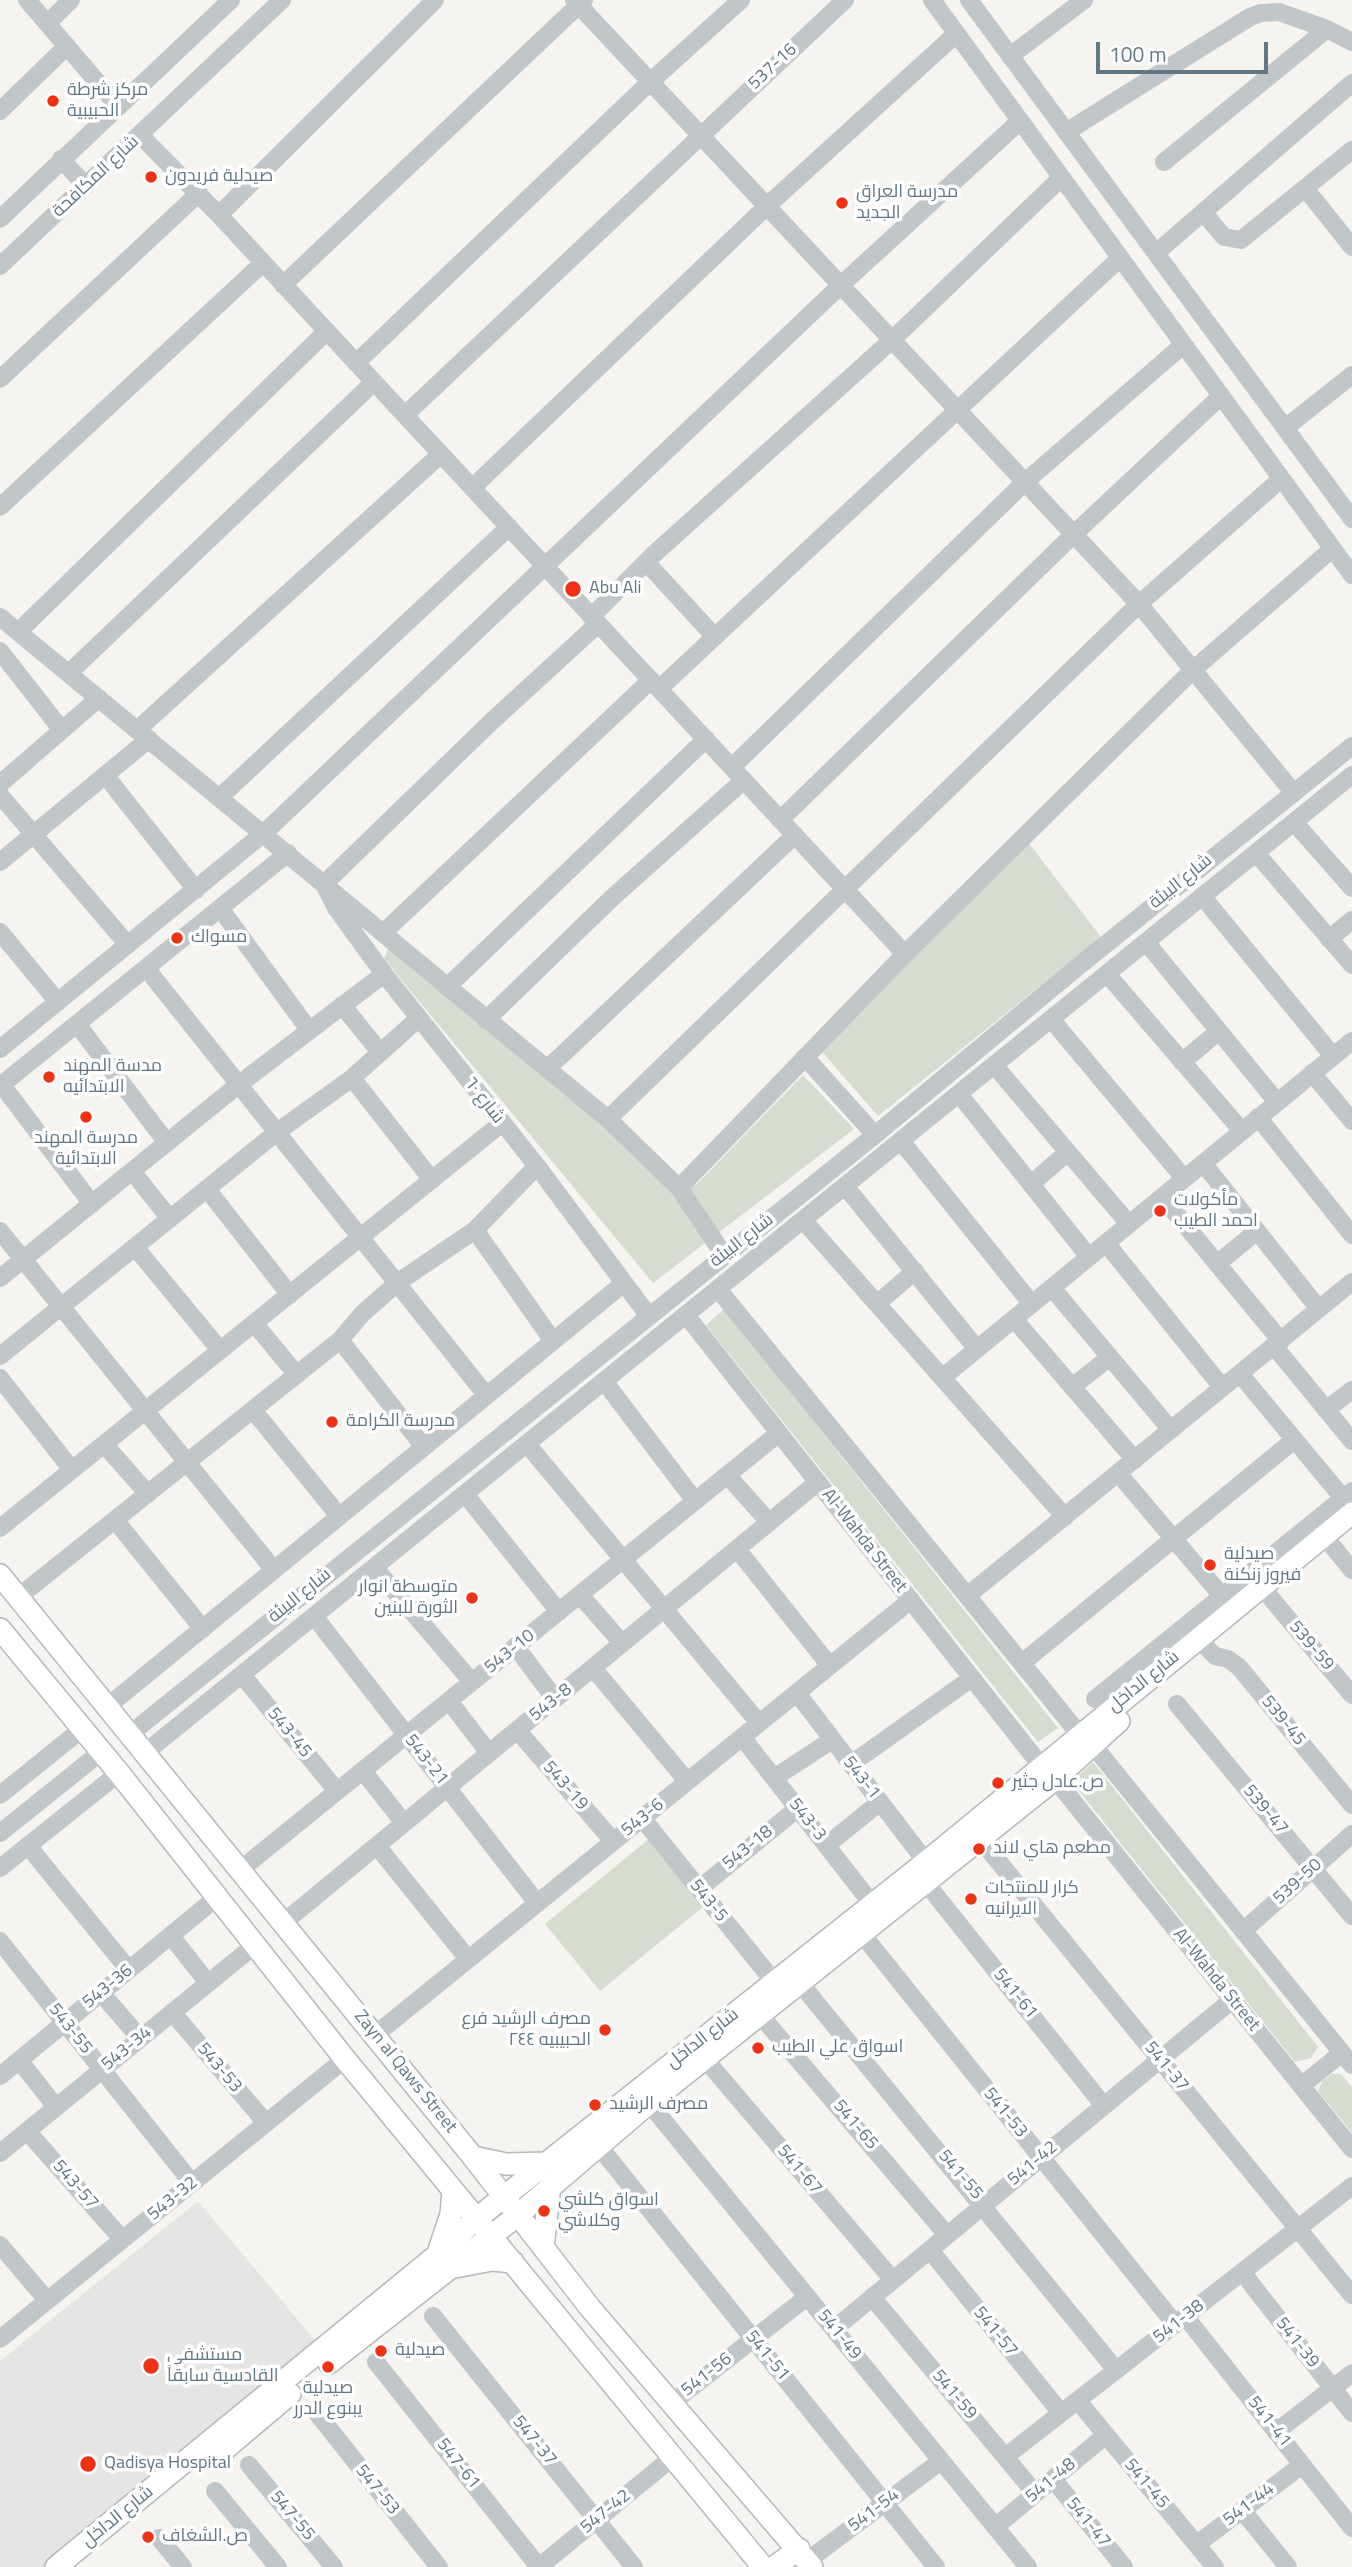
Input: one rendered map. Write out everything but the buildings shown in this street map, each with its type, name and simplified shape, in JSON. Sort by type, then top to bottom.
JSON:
[{"type":"main road","name":"شارع الداخل","points":[[56,2567],[443,2262],[492,2236],[598,2145],[862,1934],[926,1872],[1086,1740],[1349,1501]]},
{"type":"main road","name":"شارع الداخل","points":[[1199,1636],[1269,1597],[1352,1531]]},
{"type":"main road","name":"Zayn al Qaws Street","points":[[0,1574],[505,2196],[591,2309],[806,2559]]},
{"type":"main road","points":[[0,1629],[119,1773],[345,2059],[763,2567]]},
{"type":"main road","name":"شارع الداخل","points":[[77,2567],[443,2262],[476,2219],[872,1904],[980,1839],[1048,1773]]},
{"type":"main road","points":[[168,1837],[196,1815]]},
{"type":"main road","points":[[345,2059],[375,2035]]},
{"type":"main road","points":[[473,2157],[506,2164],[545,2163]]},
{"type":"main road","points":[[543,2247],[550,2186]]},
{"type":"main road","points":[[453,2191],[443,2262],[513,2262]]},
{"type":"main road","points":[[774,2567],[806,2559]]},
{"type":"street","points":[[27,0],[118,106]]},
{"type":"street","points":[[48,23],[71,0]]},
{"type":"street","name":"شارع المكافحة","points":[[0,219],[231,0]]},
{"type":"street","name":"شارع المكافحة","points":[[0,266],[282,0]]},
{"type":"street","points":[[219,215],[435,0]]},
{"type":"street","points":[[356,363],[650,82],[741,0]]},
{"type":"street","name":"537-16","points":[[405,415],[845,0]]},
{"type":"street","points":[[932,0],[1352,575]]},
{"type":"street","points":[[969,0],[1352,519]]},
{"type":"street","points":[[1010,56],[1084,0]]},
{"type":"street","points":[[283,285],[579,2],[650,82],[1139,604],[1293,792]]},
{"type":"street","points":[[1066,132],[1250,17],[1275,6],[1352,42]]},
{"type":"street","points":[[1164,162],[1327,29]]},
{"type":"street","points":[[472,488],[767,206],[956,34]]},
{"type":"street","points":[[0,111],[67,46]]},
{"type":"street","points":[[1156,253],[1352,83]]},
{"type":"street","points":[[29,1063],[5,1044],[264,833],[841,285],[1020,121]]},
{"type":"street","points":[[140,135],[219,215],[905,954]]},
{"type":"street","points":[[1203,212],[1224,237],[1241,240],[1352,150]]},
{"type":"street","points":[[61,159],[86,186]]},
{"type":"street","points":[[324,884],[595,621],[646,562],[730,483],[892,340],[1061,178]]},
{"type":"street","points":[[1305,188],[1350,239]]},
{"type":"street","points":[[0,379],[198,193]]},
{"type":"street","points":[[383,933],[656,684],[715,637],[1119,259]]},
{"type":"street","points":[[0,508],[263,263]]},
{"type":"street","points":[[18,632],[327,331]]},
{"type":"street","points":[[486,1020],[738,773],[1025,482],[1183,345]]},
{"type":"street","points":[[1285,428],[1352,375]]},
{"type":"street","points":[[69,673],[374,382]]},
{"type":"street","points":[[780,820],[1074,534],[1221,396]]},
{"type":"street","points":[[0,862],[105,775],[143,734],[441,454]]},
{"type":"street","points":[[608,1119],[1139,604],[1281,479]]},
{"type":"street","points":[[220,797],[509,527]]},
{"type":"street","points":[[679,1188],[905,954],[1194,668],[1332,549]]},
{"type":"street","points":[[646,562],[715,637]]},
{"type":"street","points":[[0,617],[608,1119],[679,1188],[724,1255]]},
{"type":"street","points":[[0,651],[61,729]]},
{"type":"street","points":[[0,784],[99,698]]},
{"type":"street","points":[[447,987],[706,739]]},
{"type":"street","name":"شارع البيئة","points":[[130,1734],[875,1135],[1080,965],[1352,746]]},
{"type":"street","points":[[105,775],[196,890]]},
{"type":"street","name":"شارع البيئة","points":[[146,1752],[1352,776]]},
{"type":"street","points":[[0,795],[128,945]]},
{"type":"street","points":[[1294,822],[1352,888]]},
{"type":"street","points":[[547,1069],[795,835]]},
{"type":"street","points":[[92,1204],[1,1085],[288,853]]},
{"type":"street","points":[[1256,853],[1352,965]]},
{"type":"street","name":"شارع ٦٠","points":[[324,884],[336,908],[384,974],[537,1167],[648,1315]]},
{"type":"street","points":[[1202,896],[1333,1056]]},
{"type":"street","points":[[220,908],[309,1030]]},
{"type":"street","points":[[1329,939],[1352,920]]},
{"type":"street","points":[[0,932],[58,1002]]},
{"type":"street","points":[[1146,942],[1277,1102]]},
{"type":"street","points":[[1080,965],[1101,979],[1182,1062],[1242,1131]]},
{"type":"street","points":[[146,968],[486,1395]]},
{"type":"street","points":[[0,1278],[238,1085],[384,974]]},
{"type":"street","points":[[342,1005],[380,1052]]},
{"type":"street","points":[[0,1356],[277,1132],[352,1078],[419,1018]]},
{"type":"street","points":[[1051,1019],[1184,1178]]},
{"type":"street","points":[[77,1024],[167,1143]]},
{"type":"street","points":[[1182,1062],[1219,1031]]},
{"type":"street","points":[[943,1377],[1352,1041]]},
{"type":"street","points":[[805,1057],[875,1135]]},
{"type":"street","points":[[993,1066],[1129,1224]]},
{"type":"street","points":[[1312,1073],[1352,1121]]},
{"type":"street","points":[[352,1078],[432,1180]]},
{"type":"street","points":[[959,1094],[1089,1257]]},
{"type":"street","points":[[1258,1117],[1352,1236]]},
{"type":"street","points":[[0,1528],[502,1123]]},
{"type":"street","points":[[901,1141],[1031,1303]]},
{"type":"street","points":[[1031,1184],[1068,1152]]},
{"type":"street","points":[[1203,1163],[1319,1309]]},
{"type":"street","points":[[17,1598],[340,1340],[362,1314],[397,1283],[475,1230],[537,1167]]},
{"type":"street","points":[[132,1171],[170,1219]]},
{"type":"street","points":[[845,1186],[977,1349]]},
{"type":"street","points":[[206,1189],[290,1295]]},
{"type":"street","points":[[1162,1197],[1217,1264],[1352,1441]]},
{"type":"street","points":[[803,1220],[879,1302],[1065,1517]]},
{"type":"street","points":[[475,1230],[553,1341]]},
{"type":"street","points":[[0,1231],[274,1570]]},
{"type":"street","points":[[1217,1264],[1257,1231]]},
{"type":"street","points":[[1106,1243],[1222,1387]]},
{"type":"street","points":[[135,1247],[220,1350]]},
{"type":"street","points":[[879,1302],[915,1271]]},
{"type":"street","points":[[967,1596],[1352,1282]]},
{"type":"street","points":[[108,1706],[624,1283]]},
{"type":"street","points":[[1052,1287],[1171,1430]]},
{"type":"street","points":[[718,1289],[1347,2059],[1301,2086]]},
{"type":"street","name":"Al-Wahda Street","points":[[686,1315],[972,1678],[1352,2149]]},
{"type":"street","points":[[1014,1319],[1135,1460]]},
{"type":"street","points":[[254,1323],[297,1375]]},
{"type":"street","points":[[340,1340],[424,1447]]},
{"type":"street","points":[[1072,1387],[1110,1357]]},
{"type":"street","points":[[1095,1699],[1199,1636],[1222,1596],[1349,1501],[1293,1441],[1240,1374]]},
{"type":"street","points":[[0,1378],[72,1469]]},
{"type":"street","points":[[604,1381],[695,1501]]},
{"type":"street","points":[[1326,1410],[1352,1390]]},
{"type":"street","points":[[545,1398],[560,1417]]},
{"type":"street","points":[[253,1410],[339,1516]]},
{"type":"street","name":"543-10","points":[[240,1870],[779,1433]]},
{"type":"street","points":[[1022,1663],[1293,1441]]},
{"type":"street","points":[[104,1444],[148,1494]]},
{"type":"street","points":[[527,1444],[759,1723]]},
{"type":"street","points":[[1118,1473],[1222,1596]]},
{"type":"street","points":[[727,1475],[769,1522]]},
{"type":"street","name":"543-8","points":[[283,1923],[818,1482]]},
{"type":"street","points":[[465,1494],[559,1612]]},
{"type":"street","points":[[115,1520],[203,1629]]},
{"type":"street","points":[[1333,1547],[1352,1570]]},
{"type":"street","points":[[737,1549],[830,1666]]},
{"type":"street","points":[[374,1567],[472,1682]]},
{"type":"street","points":[[580,1595],[622,1643]]},
{"type":"street","name":"539-59","points":[[1269,1597],[1352,1695]]},
{"type":"street","name":"543-6","points":[[375,2035],[911,1600]]},
{"type":"street","name":"543-21","points":[[314,1616],[537,1903]]},
{"type":"street","name":"539-45","points":[[1199,1636],[1215,1656],[1228,1659],[1239,1667],[1349,1796]]},
{"type":"street","points":[[516,1647],[555,1699]]},
{"type":"street","points":[[593,1668],[687,1781]]},
{"type":"street","name":"543-45","points":[[242,1675],[337,1791]]},
{"type":"street","points":[[851,1765],[972,1678]]},
{"type":"street","name":"543-1","points":[[797,1693],[880,1802],[926,1872]]},
{"type":"street","points":[[449,1701],[489,1753]]},
{"type":"street","name":"539-47","points":[[1177,1704],[1352,1916]]},
{"type":"street","points":[[0,1795],[82,1729]]},
{"type":"street","name":"543-19","points":[[517,1730],[613,1841]]},
{"type":"street","name":"543-3","points":[[743,1737],[872,1904]]},
{"type":"street","points":[[774,1778],[832,1740]]},
{"type":"street","points":[[0,1833],[101,1752]]},
{"type":"street","points":[[363,1771],[404,1824]]},
{"type":"street","points":[[0,1868],[119,1773]]},
{"type":"street","points":[[827,1845],[880,1802]]},
{"type":"street","name":"543-18","points":[[699,1889],[798,1808]]},
{"type":"street","name":"543-5","points":[[642,1818],[775,1983]]},
{"type":"street","name":"539-50","points":[[1243,1931],[1352,1834]]},
{"type":"street","name":"541-37","points":[[980,1839],[1352,2295]]},
{"type":"street","points":[[28,1846],[129,1970]]},
{"type":"street","points":[[377,1846],[468,1959]]},
{"type":"street","name":"541-61","points":[[926,1872],[1104,2106]]},
{"type":"street","name":"543-36","points":[[0,2076],[216,1898]]},
{"type":"street","name":"541-53","points":[[862,1934],[1041,2157],[1180,2320]]},
{"type":"street","points":[[171,1936],[208,1983]]},
{"type":"street","name":"543-55","points":[[0,1941],[192,2183]]},
{"type":"street","name":"543-34","points":[[0,2153],[255,1945]]},
{"type":"street","name":"541-55","points":[[800,1983],[984,2204],[1116,2370]]},
{"type":"street","points":[[101,1993],[140,2038]]},
{"type":"street","name":"541-42","points":[[834,2329],[1232,2000]]},
{"type":"street","name":"543-53","points":[[172,2012],[266,2123]]},
{"type":"street","name":"541-65","points":[[761,2016],[947,2235]]},
{"type":"street","name":"543-32","points":[[0,2339],[345,2059]]},
{"type":"street","name":"541-67","points":[[705,2059],[893,2280]]},
{"type":"street","points":[[19,2060],[56,2107]]},
{"type":"street","name":"541-49","points":[[649,2104],[1028,2567]]},
{"type":"street","name":"543-57","points":[[27,2131],[122,2239]]},
{"type":"street","name":"541-51","points":[[598,2145],[936,2567]]},
{"type":"street","name":"541-38","points":[[1005,2457],[1352,2186]]},
{"type":"street","points":[[0,2245],[47,2300]]},
{"type":"street","name":"541-57","points":[[929,2250],[1061,2413]]},
{"type":"street","name":"541-39","points":[[1242,2272],[1352,2413]]},
{"type":"street","name":"541-56","points":[[673,2402],[807,2297]]},
{"type":"street","name":"541-59","points":[[872,2297],[1035,2493]]},
{"type":"street","name":"547-37","points":[[433,2316],[634,2567]]},
{"type":"street","name":"541-41","points":[[1180,2320],[1276,2432],[1352,2528]]},
{"type":"street","name":"547-61","points":[[376,2362],[539,2567]]},
{"type":"street","points":[[1276,2432],[1352,2373]]},
{"type":"street","name":"541-45","points":[[1078,2400],[1215,2567]]},
{"type":"street","name":"547-53","points":[[316,2412],[439,2567]]},
{"type":"street","name":"541-48","points":[[995,2526],[1106,2435]]},
{"type":"street","name":"547-42","points":[[539,2567],[673,2457]]},
{"type":"street","name":"541-54","points":[[806,2559],[941,2461]]},
{"type":"street","name":"547-55","points":[[249,2465],[334,2567]]},
{"type":"street","name":"541-44","points":[[1196,2544],[1302,2465]]},
{"type":"street","name":"541-47","points":[[1053,2479],[1124,2567]]},
{"type":"street","points":[[215,2491],[278,2567]]},
{"type":"street","points":[[1242,2510],[1288,2567]]},
{"type":"street","points":[[159,2538],[183,2567]]},
{"type":"shaded area","points":[[1024,837],[1101,937],[878,1116],[816,1045]]},
{"type":"shaded area","points":[[388,948],[689,1187],[697,1184],[803,1075],[854,1129],[653,1283],[384,959]]},
{"type":"shaded area","points":[[724,1309],[1058,1728],[1038,1742],[706,1325]]},
{"type":"shaded area","points":[[1093,1762],[1318,2047],[1311,2058],[1295,2062],[1072,1782]]},
{"type":"shaded area","points":[[649,1839],[704,1906],[600,1991],[545,1924]]},
{"type":"shaded area","points":[[1332,2074],[1341,2074],[1352,2087],[1352,2133],[1318,2091],[1323,2080]]},
{"type":"shaded area","name":"Qadisya Hospital","points":[[198,2201],[319,2345],[52,2567],[0,2567],[0,2361]]},
{"type":"place","name":"مركز شرطة الحبيبية","points":[[53,101]]},
{"type":"place","name":"صيدلية فريدون","points":[[151,177]]},
{"type":"place","name":"مدرسة العراق الجديد","points":[[842,203]]},
{"type":"place","name":"Abu Ali","points":[[573,589]]},
{"type":"place","name":"مسواك","points":[[177,938]]},
{"type":"place","name":"مدسة المهند الابتدائيه","points":[[49,1077]]},
{"type":"place","name":"مدرسة المهند الابتدائية","points":[[86,1117]]},
{"type":"place","name":"مأكولات احمد الطيب","points":[[1160,1211]]},
{"type":"place","name":"مدرسة الكرامة","points":[[332,1422]]},
{"type":"place","name":"صيدلية فيروز زنكنة","points":[[1210,1565]]},
{"type":"place","name":"متوسطة انوار الثورة للبنين","points":[[472,1598]]},
{"type":"place","name":"ص.عادل جثير","points":[[998,1783]]},
{"type":"place","name":"مطعم هاي لاند","points":[[979,1849]]},
{"type":"place","name":"كرار للمنتجات الايرانيه","points":[[971,1899]]},
{"type":"place","name":"مصرف الرشيد فرع الحبيبيه ٢٤٤","points":[[605,2030]]},
{"type":"place","name":"اسواق علي الطيب","points":[[758,2048]]},
{"type":"place","name":"مصرف الرشيد","points":[[595,2105]]},
{"type":"place","name":"اسواق كلشي وكلاشي","points":[[544,2211]]},
{"type":"place","name":"صيدلية","points":[[381,2351]]},
{"type":"place","name":"مستشفى القادسية سابقاً","points":[[151,2366]]},
{"type":"place","name":"صيدلية يبنوع الدرر","points":[[328,2367]]},
{"type":"place","name":"Qadisya Hospital","points":[[88,2464]]},
{"type":"place","name":"ص.الشغاف","points":[[148,2537]]}]
